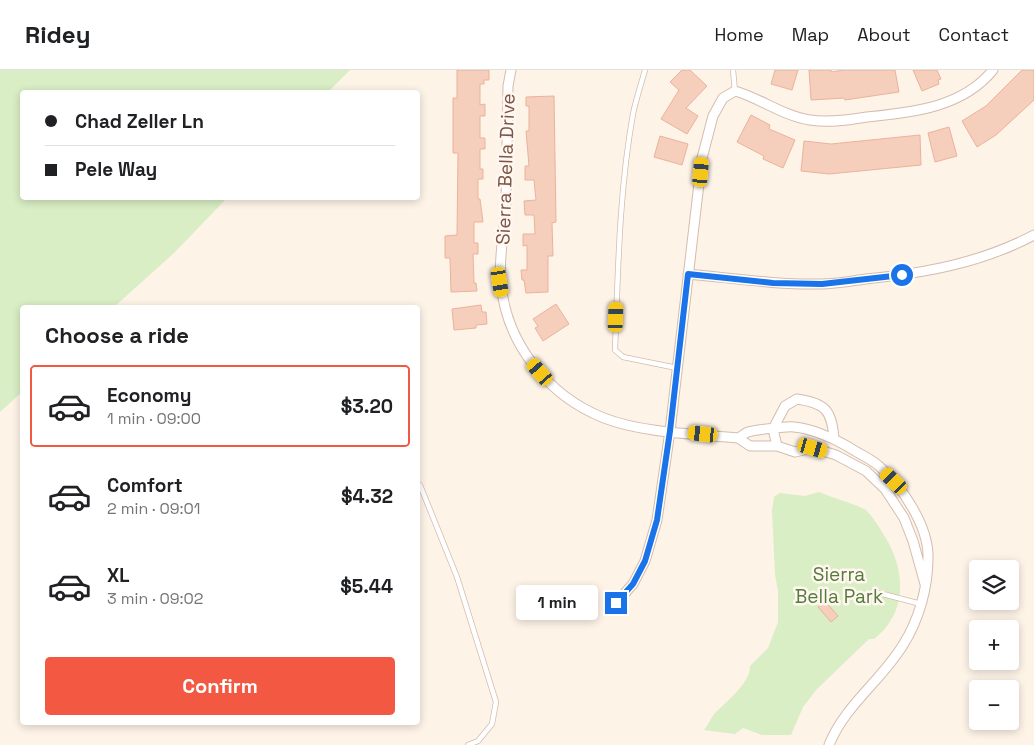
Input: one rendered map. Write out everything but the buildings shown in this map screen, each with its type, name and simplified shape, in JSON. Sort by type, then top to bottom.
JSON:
[{"type":"street","name":"Sierra Bella Drive","points":[[510,70],[508,86],[506,206],[501,248],[500,282],[505,308],[514,334],[529,360],[550,384],[580,406],[604,418],[630,425],[670,431],[738,438],[750,446],[777,446],[795,452],[813,448],[836,455],[866,471],[885,489],[904,518],[913,541],[925,584]]},
{"type":"street","points":[[616,603],[633,584],[645,561],[657,520],[670,431],[702,158],[713,116],[722,98],[735,91],[809,120],[836,121],[937,107],[962,95],[988,76],[993,70]]},
{"type":"street","points":[[688,274],[773,283],[822,284],[887,277],[931,272],[967,263],[1005,249],[1034,235]]},
{"type":"street","points":[[777,446],[773,429],[786,406],[797,399],[820,404],[826,410],[833,424],[834,439]]},
{"type":"street","name":"Sierra Bella Drive","points":[[738,438],[750,431],[793,427],[834,439],[878,465],[894,481],[905,495],[924,533],[929,557],[925,584],[921,604],[903,645],[878,679],[853,704],[835,729],[829,745]]},
{"type":"lane","points":[[645,70],[633,114],[626,169],[618,268],[615,350],[623,357],[677,368]]},
{"type":"lane","points":[[733,70],[735,91]]},
{"type":"lane","points":[[420,485],[457,577],[496,702],[492,724],[478,742],[468,745]]},
{"type":"lane","points":[[878,593],[921,604]]},
{"type":"green space","points":[[0,70],[350,70],[330,90],[20,90],[20,200],[225,200],[174,253],[116,305],[20,305],[20,394],[0,412]]},
{"type":"green space","name":"Sierra Bella Park","points":[[819,492],[866,510],[890,545],[896,559],[900,588],[894,615],[886,628],[874,639],[869,639],[817,689],[803,707],[791,735],[762,735],[743,728],[735,734],[704,730],[715,713],[742,685],[750,666],[768,648],[778,622],[778,591],[775,575],[772,511],[774,497],[780,493],[805,496]]},
{"type":"route","points":[[616,603],[633,584],[645,561],[657,520],[670,431],[688,274],[773,283],[822,284],[902,275]]}]
